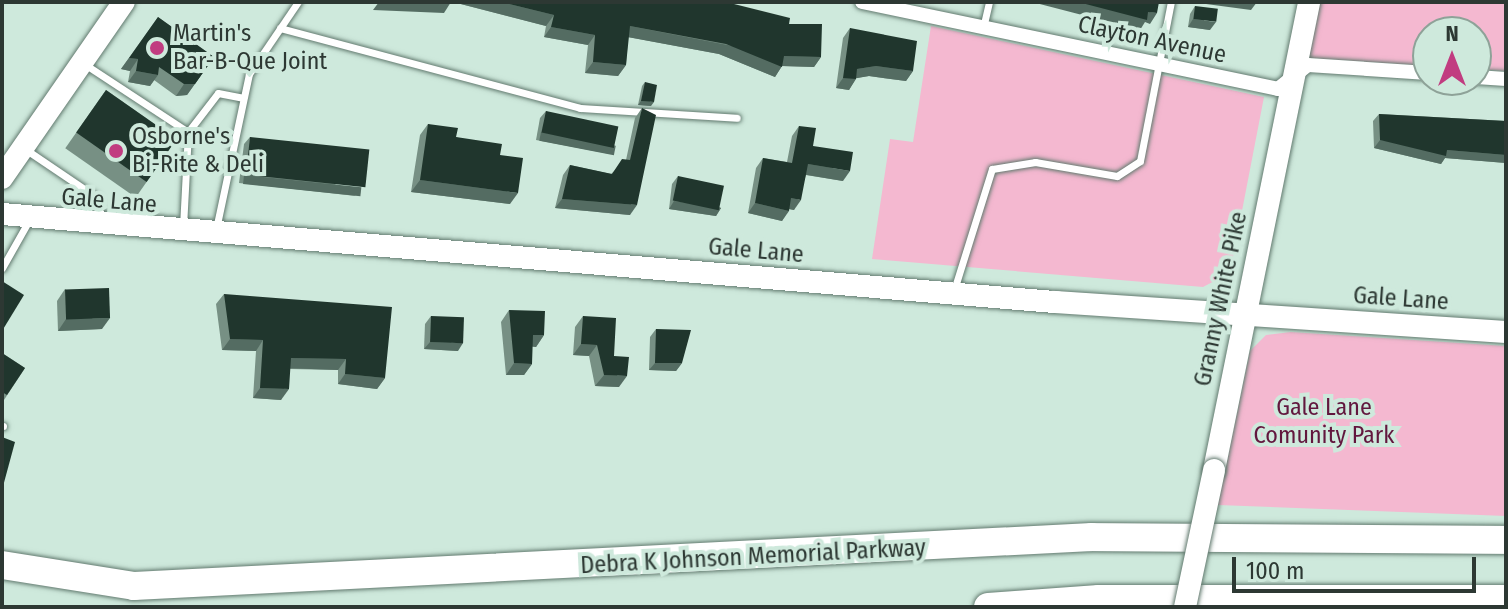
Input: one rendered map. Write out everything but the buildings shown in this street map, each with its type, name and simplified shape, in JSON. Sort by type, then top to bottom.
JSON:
[{"type":"highway","name":"Debra K Johnson Memorial Parkway","points":[[2,565],[149,586],[1092,537],[1506,540]]},
{"type":"highway","points":[[988,607],[1099,599],[1506,599]]},
{"type":"street","points":[[2,178],[124,2]]},
{"type":"street","name":"Clayton Avenue","points":[[862,2],[1278,89],[1308,65],[1412,72]]},
{"type":"street","name":"Granny White Pike","points":[[1185,607],[1309,2]]},
{"type":"street","name":"Gale Lane","points":[[2,214],[30,220],[182,233],[953,294],[1506,332]]},
{"type":"lane","points":[[215,235],[243,98],[258,56],[298,2]]},
{"type":"lane","points":[[983,28],[989,2]]},
{"type":"lane","points":[[953,294],[992,169],[1035,162],[1099,177],[1130,170],[1145,144],[1157,64],[1171,2]]},
{"type":"lane","points":[[280,28],[580,108],[737,118]]},
{"type":"lane","points":[[82,62],[188,132]]},
{"type":"lane","points":[[182,233],[188,132],[218,93],[243,98]]},
{"type":"lane","points":[[23,148],[96,197],[100,226]]},
{"type":"lane","points":[[2,268],[30,220]]},
{"type":"green space","points":[[1319,2],[1506,2],[1506,71],[1492,70],[1492,16],[1412,16],[1412,65],[1308,58]]},
{"type":"green space","points":[[931,26],[1264,97],[1230,273],[1203,287],[872,259],[890,139],[913,142]]},
{"type":"green space","name":"Gale Lane Comunity Park","points":[[1291,332],[1506,346],[1506,516],[1218,505],[1250,351],[1266,335]]},
{"type":"place","name":"Martin's Bar-B-Que Joint","points":[[157,48]]},
{"type":"place","name":"Osborne's Bi-Rite & Deli","points":[[116,151]]}]
